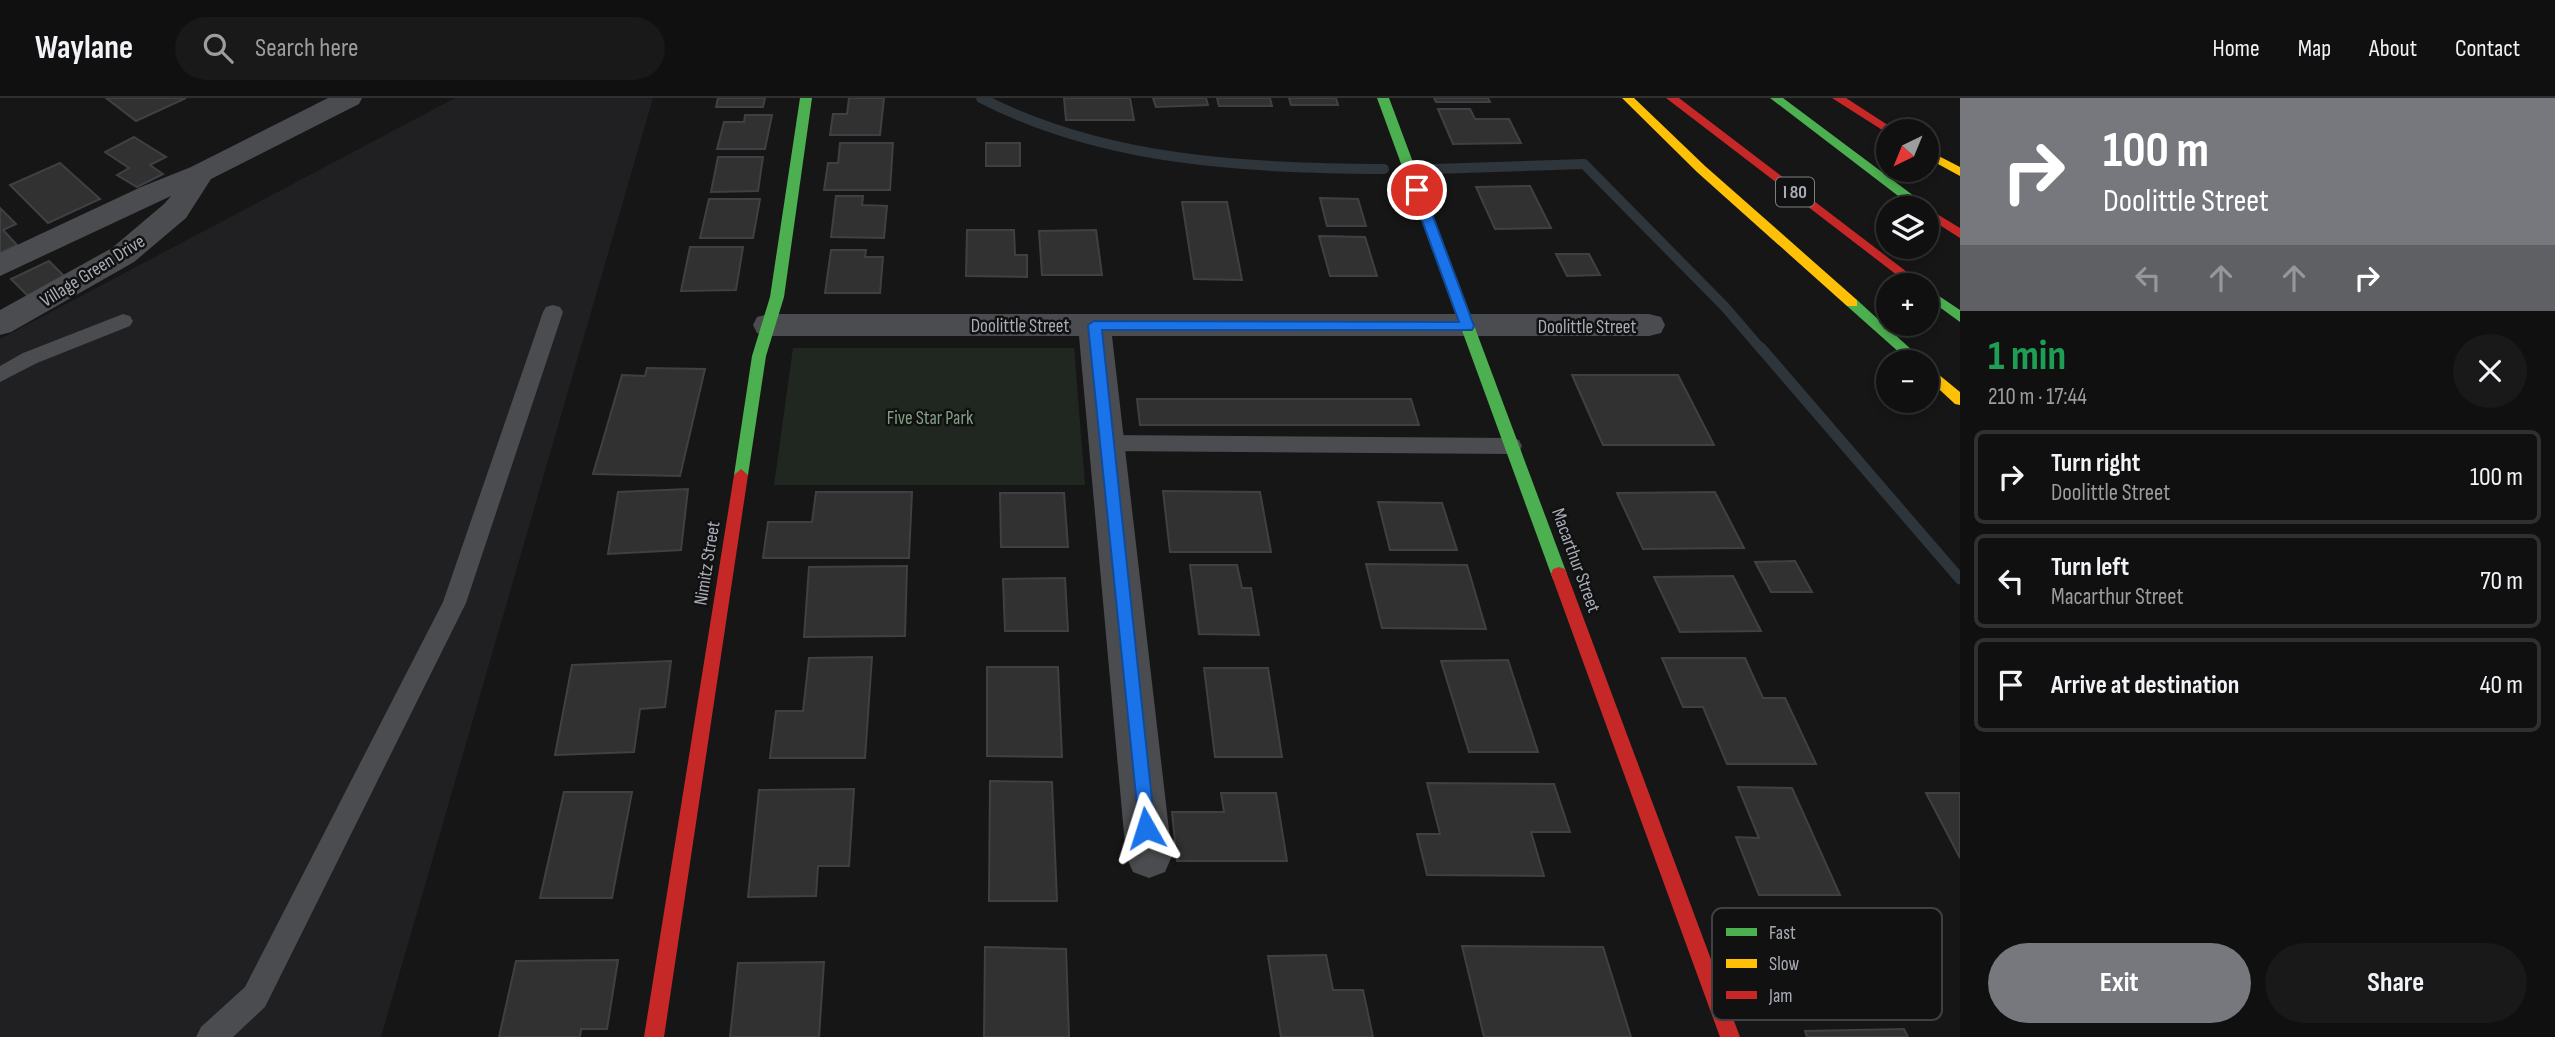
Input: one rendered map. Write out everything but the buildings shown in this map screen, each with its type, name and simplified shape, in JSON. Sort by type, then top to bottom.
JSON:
[{"type":"main road","name":"Nimitz Street","points":[[654,1037],[759,356],[777,297],[806,98]]},
{"type":"main road","name":"Macarthur Street","points":[[1383,98],[1712,988]]},
{"type":"main road","points":[[1628,98],[1701,169],[1905,350]]},
{"type":"main road","name":"I 80","points":[[1672,98],[1902,273]]},
{"type":"main road","points":[[1776,98],[1906,196]]},
{"type":"main road","points":[[1838,98],[1876,122]]},
{"type":"main road","points":[[1939,160],[1960,172]]},
{"type":"main road","points":[[1939,220],[1960,234]]},
{"type":"main road","points":[[1939,301],[1960,317]]},
{"type":"main road","points":[[1939,381],[1960,400]]},
{"type":"main road","name":"Macarthur Street","points":[[1724,1020],[1730,1037]]},
{"type":"street","name":"Village Green Drive","points":[[0,266],[151,193],[201,173],[348,98]]},
{"type":"street","name":"Village Green Drive","points":[[0,324],[123,255],[175,211],[201,173]]},
{"type":"street","name":"Doolittle Street","points":[[768,325],[1649,326]]},
{"type":"street","points":[[1094,325],[1149,856]]},
{"type":"lane","points":[[211,1037],[255,997],[454,603],[553,312]]},
{"type":"lane","points":[[0,375],[30,358],[123,321]]},
{"type":"lane","points":[[1106,443],[1512,446]]},
{"type":"shaded area","points":[[455,98],[653,98],[381,1037],[0,1037],[0,339]]},
{"type":"green space","name":"Five Star Park","points":[[793,348],[1074,348],[1085,485],[774,485]]},
{"type":"waterway","points":[[981,98],[1028,119],[1077,136],[1178,157],[1229,163],[1384,169]]},
{"type":"waterway","points":[[1434,169],[1584,164],[1725,307],[1762,350]]},
{"type":"waterway","points":[[1761,348],[1960,579]]},
{"type":"traffic: fast","points":[[741,475],[759,356],[777,297],[806,98]]},
{"type":"traffic: fast","points":[[1383,98],[1559,574]]},
{"type":"traffic: fast","points":[[1776,98],[1906,196]]},
{"type":"traffic: fast","points":[[1939,301],[1960,317]]},
{"type":"traffic: fast","points":[[1852,303],[1905,350]]},
{"type":"traffic: slow","points":[[1628,98],[1701,169],[1852,303]]},
{"type":"traffic: slow","points":[[1939,160],[1960,172]]},
{"type":"traffic: slow","points":[[1939,381],[1960,400]]},
{"type":"traffic: jam","points":[[1672,98],[1902,273]]},
{"type":"traffic: jam","points":[[1838,98],[1876,122]]},
{"type":"traffic: jam","points":[[1939,220],[1960,234]]},
{"type":"traffic: jam","points":[[654,1037],[741,475]]},
{"type":"traffic: jam","points":[[1559,574],[1712,988]]},
{"type":"traffic: jam","points":[[1724,1020],[1730,1037]]},
{"type":"route","points":[[1146,828],[1094,325],[1468,326],[1417,190]]}]
